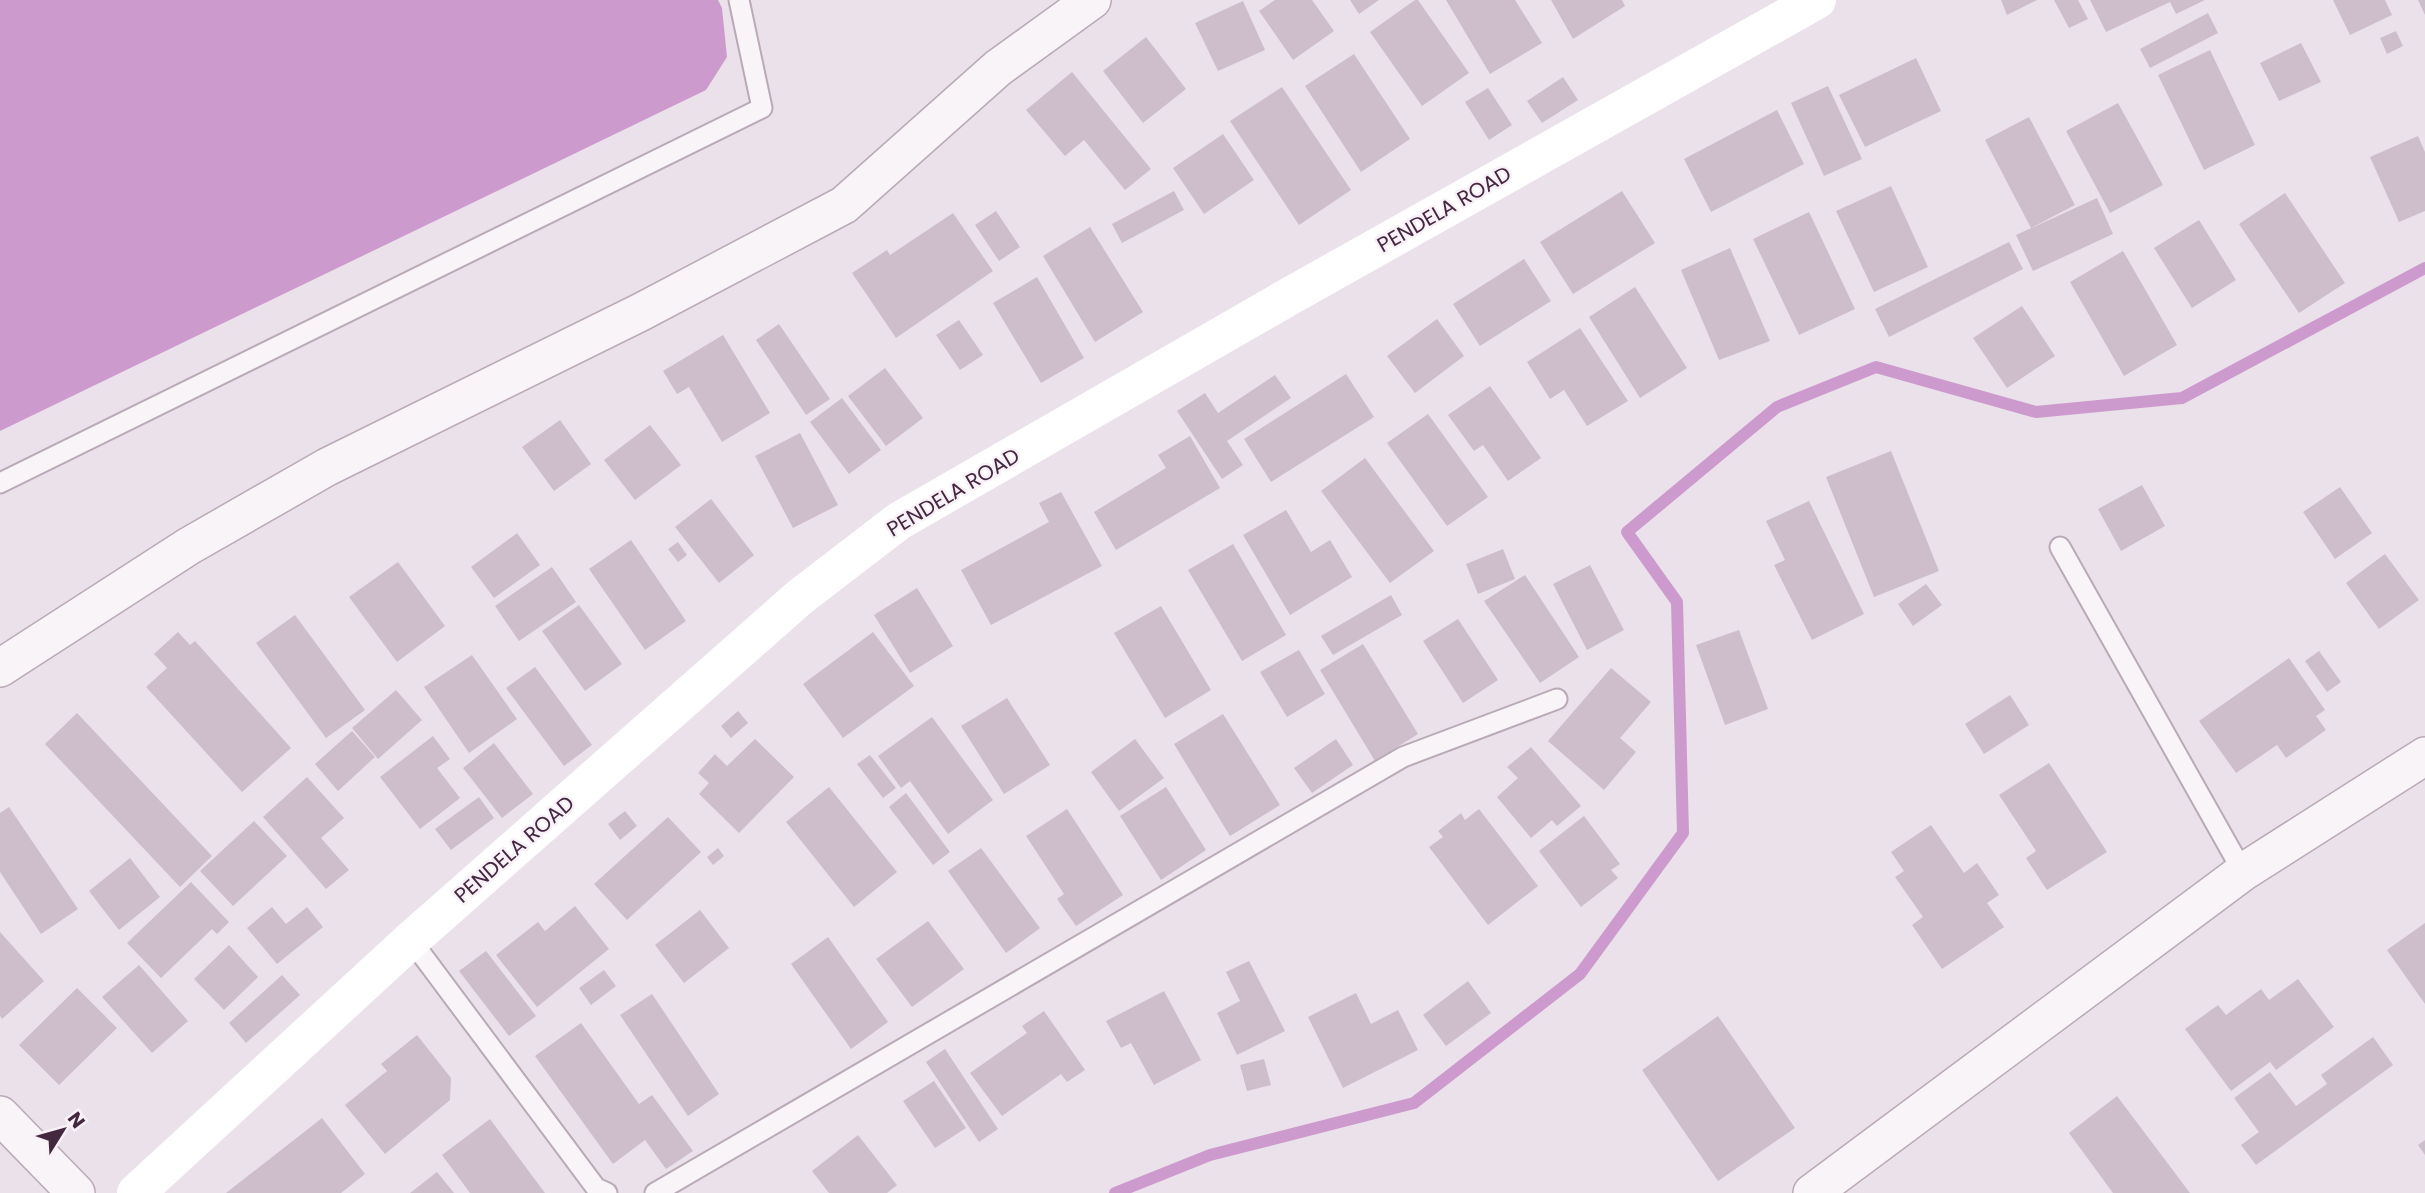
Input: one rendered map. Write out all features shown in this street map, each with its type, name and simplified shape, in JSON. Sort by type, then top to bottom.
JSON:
[{"type":"street","points":[[0,668],[189,545],[327,467],[640,313],[844,205],[998,68],[1092,0]]},
{"type":"street","name":"PENDELA ROAD","points":[[136,1193],[411,940],[800,597],[899,521],[1817,0]]},
{"type":"street","points":[[1812,1193],[2244,872],[2425,756]]},
{"type":"street","points":[[0,1115],[76,1193]]},
{"type":"lane","points":[[0,483],[762,108],[739,0]]},
{"type":"lane","points":[[2060,547],[2244,872]]},
{"type":"lane","points":[[654,1193],[1403,757],[1557,699]]},
{"type":"lane","points":[[411,940],[596,1188],[607,1193]]},
{"type":"shaded area","points":[[0,0],[718,0],[722,8],[727,57],[706,90],[0,431]]},
{"type":"building","points":[[1275,0],[1312,0],[1334,31],[1293,60],[1259,11]]},
{"type":"building","points":[[1350,0],[1379,0],[1359,14]]},
{"type":"building","points":[[1418,0],[1469,73],[1422,106],[1370,32]]},
{"type":"building","points":[[1446,0],[1515,0],[1542,43],[1490,74]]},
{"type":"building","points":[[1551,0],[1622,0],[1625,6],[1573,39]]},
{"type":"building","points":[[2001,0],[2037,0],[2007,15]]},
{"type":"building","points":[[2054,0],[2078,0],[2088,19],[2069,28]]},
{"type":"building","points":[[2090,0],[2205,0],[2176,14],[2170,2],[2106,32]]},
{"type":"building","points":[[2333,0],[2385,0],[2392,15],[2350,35]]},
{"type":"building","points":[[2418,0],[2425,0],[2425,15]]},
{"type":"building","points":[[1243,1],[1265,50],[1218,71],[1195,23]]},
{"type":"building","points":[[2208,13],[2218,33],[2150,68],[2140,49]]},
{"type":"building","points":[[2396,31],[2403,46],[2387,54],[2380,38]]},
{"type":"building","points":[[1146,37],[1186,89],[1143,123],[1103,71]]},
{"type":"building","points":[[2301,43],[2321,82],[2279,101],[2260,63]]},
{"type":"building","points":[[2210,50],[2255,145],[2204,170],[2158,75]]},
{"type":"building","points":[[1354,54],[1410,139],[1361,172],[1305,86]]},
{"type":"building","points":[[1916,58],[1941,111],[1865,147],[1839,95]]},
{"type":"building","points":[[1072,72],[1151,169],[1125,190],[1084,140],[1065,156],[1026,110]]},
{"type":"building","points":[[1563,77],[1578,100],[1542,123],[1527,101]]},
{"type":"building","points":[[1828,86],[1862,159],[1824,176],[1791,103]]},
{"type":"building","points":[[1282,87],[1351,190],[1299,225],[1230,121]]},
{"type":"building","points":[[1488,88],[1512,125],[1489,140],[1465,102]]},
{"type":"building","points":[[2118,103],[2163,185],[2110,213],[2066,131]]},
{"type":"building","points":[[1777,110],[1804,164],[1711,212],[1684,159]]},
{"type":"building","points":[[2029,117],[2075,205],[2031,228],[1985,140]]},
{"type":"building","points":[[1223,134],[1254,180],[1204,214],[1173,168]]},
{"type":"building","points":[[2418,136],[2425,152],[2425,211],[2399,222],[2370,157]]},
{"type":"building","points":[[1891,186],[1928,267],[1874,292],[1836,211]]},
{"type":"building","points":[[1174,191],[1184,210],[1122,243],[1112,224]]},
{"type":"building","points":[[1622,191],[1655,243],[1573,294],[1540,242]]},
{"type":"building","points":[[2285,193],[2345,283],[2299,313],[2239,224]]},
{"type":"building","points":[[2097,198],[2113,234],[2033,271],[2016,235]]},
{"type":"building","points":[[996,211],[1020,247],[999,261],[975,225]]},
{"type":"building","points":[[1809,212],[1855,309],[1799,335],[1753,239]]},
{"type":"building","points":[[953,213],[993,271],[896,338],[852,273],[887,250],[890,255]]},
{"type":"building","points":[[2199,220],[2236,280],[2192,308],[2154,248]]},
{"type":"building","points":[[1090,227],[1143,312],[1095,342],[1043,256]]},
{"type":"building","points":[[2009,242],[2023,269],[1889,337],[1875,309]]},
{"type":"building","points":[[1730,248],[1770,341],[1719,360],[1681,270]]},
{"type":"building","points":[[2123,251],[2177,345],[2124,376],[2070,282]]},
{"type":"building","points":[[1524,259],[1551,301],[1480,346],[1453,304]]},
{"type":"building","points":[[1037,277],[1084,358],[1041,383],[993,303]]},
{"type":"building","points":[[1635,287],[1687,368],[1640,398],[1589,317]]},
{"type":"building","points":[[2022,306],[2055,356],[2007,388],[1973,338]]},
{"type":"building","points":[[1437,319],[1464,356],[1415,393],[1387,356]]},
{"type":"building","points":[[959,320],[983,355],[960,370],[936,335]]},
{"type":"building","points":[[779,324],[830,399],[806,415],[756,340]]},
{"type":"building","points":[[1580,328],[1628,401],[1587,426],[1564,390],[1550,399],[1527,362]]},
{"type":"building","points":[[723,335],[770,413],[722,442],[689,387],[677,394],[663,371]]},
{"type":"building","points":[[885,368],[923,418],[886,446],[848,396]]},
{"type":"building","points":[[1346,374],[1374,417],[1271,482],[1244,439]]},
{"type":"building","points":[[1275,375],[1291,398],[1227,441],[1243,465],[1222,479],[1177,411],[1205,393],[1218,413]]},
{"type":"building","points":[[1490,386],[1541,458],[1508,481],[1483,445],[1474,451],[1448,415]]},
{"type":"building","points":[[842,398],[881,450],[849,474],[810,422]]},
{"type":"building","points":[[1428,414],[1488,497],[1447,526],[1387,443]]},
{"type":"building","points":[[560,420],[591,464],[554,491],[522,447]]},
{"type":"building","points":[[650,425],[681,465],[635,500],[604,460]]},
{"type":"building","points":[[800,433],[838,505],[793,528],[755,456]]},
{"type":"building","points":[[1190,436],[1220,488],[1116,550],[1094,512],[1166,468],[1158,455]]},
{"type":"building","points":[[1891,451],[1939,571],[1874,597],[1826,477]]},
{"type":"building","points":[[1365,458],[1434,551],[1390,583],[1321,491]]},
{"type":"building","points":[[2142,485],[2165,526],[2121,551],[2098,509]]},
{"type":"building","points":[[2340,487],[2372,533],[2335,559],[2303,512]]},
{"type":"building","points":[[1061,492],[1102,566],[991,625],[961,570],[1049,522],[1039,503]]},
{"type":"building","points":[[711,499],[754,555],[719,583],[675,527]]},
{"type":"building","points":[[1809,501],[1864,614],[1812,640],[1774,565],[1785,560],[1766,521]]},
{"type":"building","points":[[1286,510],[1311,552],[1330,540],[1352,577],[1290,615],[1243,535]]},
{"type":"building","points":[[517,533],[540,565],[494,598],[471,567]]},
{"type":"building","points":[[631,540],[686,621],[645,650],[589,569]]},
{"type":"building","points":[[678,542],[687,555],[678,562],[668,549]]},
{"type":"building","points":[[1233,544],[1286,635],[1242,661],[1188,570]]},
{"type":"building","points":[[1503,549],[1515,579],[1478,594],[1466,564]]},
{"type":"building","points":[[2385,554],[2419,600],[2379,629],[2346,583]]},
{"type":"building","points":[[398,562],[445,626],[397,662],[349,597]]},
{"type":"building","points":[[1590,565],[1624,630],[1587,650],[1553,584]]},
{"type":"building","points":[[552,567],[576,602],[519,641],[495,606]]},
{"type":"building","points":[[1525,575],[1579,657],[1540,683],[1484,601]]},
{"type":"building","points":[[1926,584],[1942,605],[1913,626],[1898,604]]},
{"type":"building","points":[[917,588],[953,646],[910,673],[874,615]]},
{"type":"building","points":[[1391,595],[1402,615],[1333,655],[1321,636]]},
{"type":"building","points":[[579,605],[622,664],[585,691],[542,631]]},
{"type":"building","points":[[1161,606],[1211,690],[1165,718],[1114,633]]},
{"type":"building","points":[[295,615],[365,710],[326,738],[256,643]]},
{"type":"building","points":[[1458,619],[1498,680],[1463,703],[1423,641]]},
{"type":"building","points":[[1739,630],[1768,709],[1725,725],[1696,645]]},
{"type":"building","points":[[178,632],[190,645],[195,641],[291,748],[242,792],[146,687],[167,668],[154,654]]},
{"type":"building","points":[[873,632],[914,686],[843,738],[803,684]]},
{"type":"building","points":[[1363,644],[1418,734],[1375,761],[1320,670]]},
{"type":"building","points":[[1299,650],[1325,694],[1287,717],[1260,672]]},
{"type":"building","points":[[2319,651],[2341,682],[2327,692],[2305,661]]},
{"type":"building","points":[[472,655],[517,719],[469,753],[424,687]]},
{"type":"building","points":[[2289,658],[2325,710],[2316,716],[2326,730],[2286,758],[2277,745],[2236,773],[2199,721]]},
{"type":"building","points":[[535,667],[592,745],[564,766],[506,688]]},
{"type":"building","points":[[1611,668],[1651,702],[1620,738],[1636,752],[1604,790],[1548,741]]},
{"type":"building","points":[[396,690],[422,720],[378,759],[352,728]]},
{"type":"building","points":[[2010,695],[2029,725],[1984,754],[1965,724]]},
{"type":"building","points":[[1007,698],[1050,765],[1004,794],[961,726]]},
{"type":"building","points":[[738,711],[748,723],[731,738],[721,726]]},
{"type":"building","points":[[77,713],[212,856],[180,887],[45,744]]},
{"type":"building","points":[[1223,714],[1280,805],[1230,836],[1174,744]]},
{"type":"building","points":[[932,717],[993,800],[948,834],[910,781],[901,788],[878,756]]},
{"type":"building","points":[[352,731],[375,757],[338,791],[315,764]]},
{"type":"building","points":[[433,736],[450,759],[437,768],[460,798],[420,829],[380,777]]},
{"type":"building","points":[[755,739],[794,777],[739,833],[699,794],[709,783],[698,773],[715,754],[727,766]]},
{"type":"building","points":[[1135,739],[1164,778],[1119,811],[1091,772]]},
{"type":"building","points":[[1336,739],[1353,765],[1312,793],[1294,768]]},
{"type":"building","points":[[494,743],[533,794],[502,818],[463,768]]},
{"type":"building","points":[[1531,747],[1581,806],[1557,826],[1552,820],[1531,838],[1497,797],[1518,778],[1507,767]]},
{"type":"building","points":[[870,755],[896,788],[883,798],[857,764]]},
{"type":"building","points":[[2049,763],[2107,852],[2047,890],[2026,858],[2036,851],[1999,795]]},
{"type":"building","points":[[307,777],[344,818],[321,838],[349,870],[326,889],[263,817]]},
{"type":"building","points":[[829,787],[897,872],[854,907],[786,822]]},
{"type":"building","points":[[1166,787],[1206,850],[1161,880],[1120,816]]},
{"type":"building","points":[[906,793],[950,852],[933,865],[889,807]]},
{"type":"building","points":[[479,797],[494,818],[451,850],[435,829]]},
{"type":"building","points":[[9,807],[78,909],[41,934],[0,872],[0,813]]},
{"type":"building","points":[[1067,809],[1123,895],[1076,926],[1057,899],[1064,894],[1026,836]]},
{"type":"building","points":[[1479,809],[1538,886],[1488,925],[1429,847],[1443,837],[1438,831],[1461,813],[1465,820]]},
{"type":"building","points":[[625,811],[637,826],[620,840],[608,824]]},
{"type":"building","points":[[1584,816],[1620,864],[1611,870],[1618,878],[1581,907],[1539,851]]},
{"type":"building","points":[[668,817],[701,852],[627,920],[594,884]]},
{"type":"building","points":[[254,821],[287,856],[233,906],[200,871]]},
{"type":"building","points":[[1931,825],[1964,873],[1977,863],[1999,895],[1987,903],[2004,927],[1942,969],[1912,925],[1923,917],[1895,877],[1904,871],[1891,852]]},
{"type":"building","points":[[718,848],[724,856],[713,865],[707,857]]},
{"type":"building","points":[[981,848],[1040,928],[1006,953],[948,871]]},
{"type":"building","points":[[130,858],[160,897],[119,930],[89,891]]},
{"type":"building","points":[[191,882],[229,922],[217,934],[212,929],[161,978],[127,943]]},
{"type":"building","points":[[575,906],[609,949],[537,1007],[496,955],[538,922],[545,931]]},
{"type":"building","points":[[272,907],[286,924],[307,907],[323,927],[277,964],[247,928]]},
{"type":"building","points":[[700,910],[729,948],[684,983],[655,945]]},
{"type":"building","points":[[928,921],[964,969],[912,1007],[876,959]]},
{"type":"building","points":[[2425,923],[2425,1004],[2387,950]]},
{"type":"building","points":[[0,932],[44,981],[2,1019],[0,1016]]},
{"type":"building","points":[[828,937],[888,1022],[851,1049],[791,964]]},
{"type":"building","points":[[229,945],[258,977],[224,1010],[194,979]]},
{"type":"building","points":[[486,951],[536,1016],[509,1036],[459,971]]},
{"type":"building","points":[[1249,961],[1285,1031],[1237,1055],[1217,1013],[1240,1001],[1226,972]]},
{"type":"building","points":[[139,965],[188,1021],[152,1053],[102,997]]},
{"type":"building","points":[[604,970],[616,986],[591,1005],[579,988]]},
{"type":"building","points":[[282,975],[300,995],[246,1043],[229,1023]]},
{"type":"building","points":[[2298,979],[2334,1027],[2276,1070],[2270,1062],[2231,1091],[2185,1029],[2218,1005],[2226,1015],[2261,989],[2269,1000]]},
{"type":"building","points":[[1468,981],[1491,1013],[1446,1046],[1423,1015]]},
{"type":"building","points":[[77,988],[117,1028],[59,1085],[19,1045]]},
{"type":"building","points":[[1164,991],[1201,1060],[1154,1085],[1131,1043],[1121,1048],[1106,1021]]},
{"type":"building","points":[[1356,993],[1371,1024],[1398,1010],[1418,1050],[1343,1088],[1308,1017]]},
{"type":"building","points":[[652,994],[719,1094],[688,1116],[620,1015]]},
{"type":"building","points":[[1044,1011],[1085,1070],[1067,1082],[1061,1074],[1002,1116],[970,1073],[1027,1033],[1022,1026]]},
{"type":"building","points":[[1718,1016],[1795,1128],[1718,1181],[1642,1070]]},
{"type":"building","points":[[581,1023],[639,1104],[652,1095],[693,1151],[666,1169],[645,1140],[613,1164],[535,1056]]},
{"type":"building","points":[[417,1035],[451,1078],[450,1100],[385,1154],[345,1105],[387,1071],[381,1064]]},
{"type":"building","points":[[2373,1037],[2393,1065],[2256,1165],[2241,1145],[2259,1132],[2234,1098],[2270,1072],[2296,1106],[2327,1084],[2321,1075]]},
{"type":"building","points":[[945,1049],[998,1129],[979,1142],[926,1062]]},
{"type":"building","points":[[1264,1059],[1271,1085],[1247,1091],[1240,1065]]},
{"type":"building","points":[[934,1081],[966,1128],[935,1148],[903,1101]]},
{"type":"building","points":[[2117,1096],[2190,1193],[2113,1193],[2069,1133]]},
{"type":"building","points":[[322,1118],[365,1174],[341,1193],[226,1193]]},
{"type":"building","points":[[490,1119],[545,1193],[470,1193],[442,1155]]},
{"type":"building","points":[[858,1135],[897,1185],[887,1193],[829,1193],[812,1171]]},
{"type":"building","points":[[2425,1140],[2425,1155],[2418,1145]]},
{"type":"building","points":[[437,1172],[454,1193],[410,1193]]},
{"type":"waterway","points":[[1115,1193],[1210,1155],[1414,1103],[1580,974],[1683,833],[1677,602],[1627,532],[1777,407],[1876,367],[2036,412],[2182,398],[2425,268]]}]
